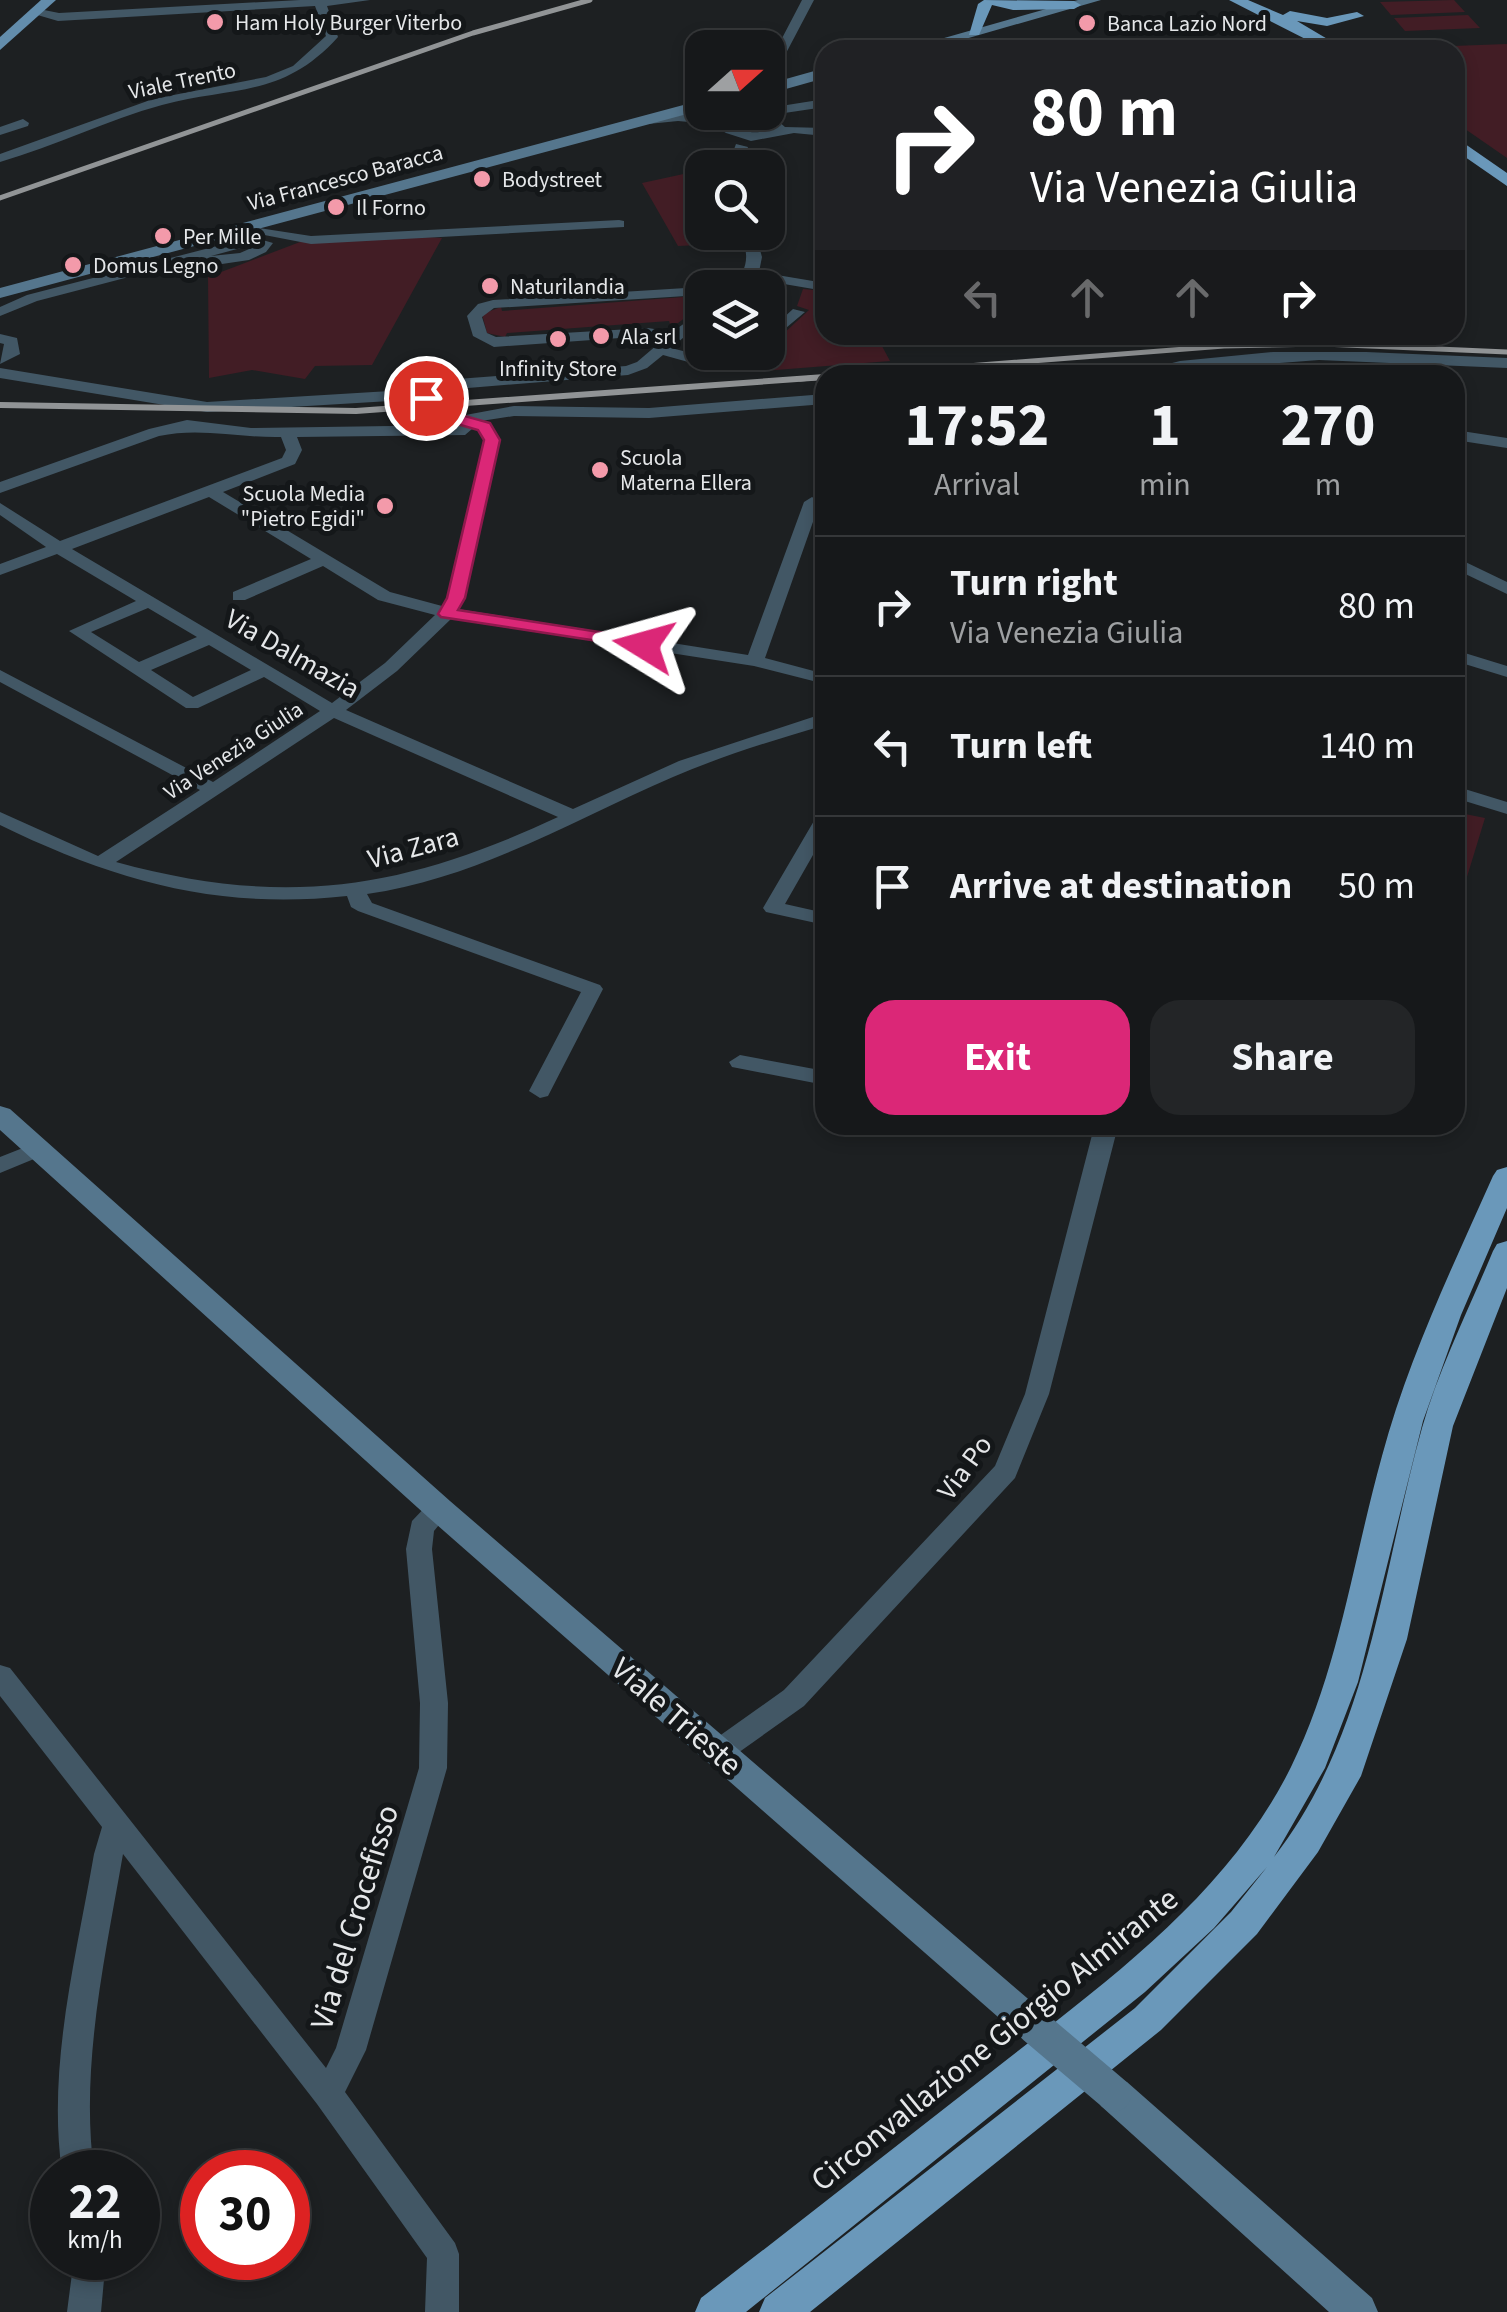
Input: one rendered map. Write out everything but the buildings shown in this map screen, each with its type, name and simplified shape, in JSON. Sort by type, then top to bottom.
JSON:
[{"type":"highway","points":[[1236,0],[1320,40]]},
{"type":"highway","points":[[1254,0],[1339,40]]},
{"type":"highway","points":[[991,2],[1074,5]]},
{"type":"highway","points":[[991,2],[1002,14],[1023,19]]},
{"type":"highway","points":[[974,32],[991,2]]},
{"type":"highway","points":[[1289,14],[1327,22],[1359,8]]},
{"type":"highway","points":[[1352,40],[1348,32],[1359,8]]},
{"type":"highway","points":[[1465,138],[1507,168]]},
{"type":"highway","points":[[1465,150],[1507,181]]},
{"type":"highway","name":"Circonvallazione Giorgio Almirante","points":[[716,2312],[1132,1980],[1205,1914],[1251,1861],[1286,1809],[1326,1726],[1358,1622],[1398,1456],[1422,1376],[1507,1176]]},
{"type":"highway","points":[[779,2312],[1148,2019],[1244,1923],[1306,1842],[1344,1776],[1385,1656],[1438,1426],[1507,1250]]},
{"type":"main road","points":[[946,40],[1094,0]]},
{"type":"main road","points":[[0,45],[43,5]]},
{"type":"main road","points":[[785,84],[815,76]]},
{"type":"main road","name":"Via Francesco Baracca","points":[[0,293],[640,121],[685,115]]},
{"type":"main road","name":"Viale Trieste","points":[[0,1115],[439,1508],[1114,2094],[1358,2312]]},
{"type":"street","points":[[25,22],[364,0]]},
{"type":"street","points":[[785,44],[808,0]]},
{"type":"street","points":[[43,5],[58,17]]},
{"type":"street","name":"Viale Trento","points":[[0,158],[125,112],[269,80],[296,70],[332,37],[321,5]]},
{"type":"street","points":[[785,109],[815,105]]},
{"type":"street","points":[[0,132],[23,123]]},
{"type":"street","points":[[729,130],[767,135],[815,131]]},
{"type":"street","points":[[729,130],[742,148],[776,130]]},
{"type":"street","points":[[240,228],[311,240],[619,224]]},
{"type":"street","points":[[0,312],[32,298],[193,258]]},
{"type":"street","points":[[785,280],[815,285]]},
{"type":"street","points":[[675,337],[648,332],[494,342],[480,336],[474,316],[493,304],[685,292]]},
{"type":"street","points":[[785,324],[798,312]]},
{"type":"street","points":[[382,429],[408,418],[426,400],[470,384],[616,373],[642,365],[685,329]]},
{"type":"street","points":[[0,338],[12,341],[12,354],[0,359]]},
{"type":"street","points":[[659,350],[685,356]]},
{"type":"street","points":[[1178,365],[1277,354],[1507,363]]},
{"type":"street","points":[[0,374],[207,406],[390,396],[426,400],[484,427],[491,436]]},
{"type":"street","points":[[463,420],[514,412],[649,413],[815,400]]},
{"type":"street","points":[[774,402],[815,407]]},
{"type":"street","points":[[0,488],[174,427],[287,432],[471,430],[491,436]]},
{"type":"street","points":[[0,570],[288,461],[294,450],[287,432]]},
{"type":"street","name":"Via Venezia Giulia","points":[[100,864],[333,711],[392,667],[447,614],[456,598],[491,436]]},
{"type":"street","points":[[1465,437],[1507,443]]},
{"type":"street","points":[[209,490],[320,561],[384,596],[447,614],[754,662],[815,677]]},
{"type":"street","points":[[754,662],[812,502]]},
{"type":"street","name":"Via Dalmazia","points":[[0,508],[59,548],[333,711],[574,817]]},
{"type":"street","points":[[240,596],[320,561]]},
{"type":"street","points":[[1465,567],[1507,589]]},
{"type":"street","points":[[149,602],[78,631],[192,704],[265,670]]},
{"type":"street","points":[[138,670],[210,638]]},
{"type":"street","points":[[1465,659],[1507,672]]},
{"type":"street","points":[[0,675],[214,790]]},
{"type":"street","name":"Via Zara","points":[[0,818],[100,864],[208,886],[262,892],[356,891],[454,868],[720,751],[815,722]]},
{"type":"street","points":[[1465,795],[1507,808]]},
{"type":"street","points":[[815,851],[773,908],[815,917]]},
{"type":"street","points":[[356,891],[358,903],[365,907],[594,989],[540,1091]]},
{"type":"street","points":[[740,1062],[815,1076]]},
{"type":"street","name":"Via Po","points":[[718,1752],[794,1698],[1006,1471],[1037,1394],[1104,1135]]},
{"type":"street","points":[[0,1166],[38,1148]]},
{"type":"street","name":"Via del Crocefisso","points":[[328,2094],[351,2050],[433,1768],[434,1704],[419,1549],[421,1528],[439,1508]]},
{"type":"street","points":[[0,1676],[328,2094],[443,2254],[442,2312]]},
{"type":"street","points":[[73,2150],[78,2055],[108,1854],[117,1826]]},
{"type":"street","points":[[84,2312],[88,2280]]},
{"type":"shaded area","points":[[1454,0],[1465,12],[1391,15],[1380,2]]},
{"type":"shaded area","points":[[1468,15],[1480,28],[1405,31],[1394,18]]},
{"type":"shaded area","points":[[1507,44],[1507,158],[1465,129],[1465,46]]},
{"type":"shaded area","points":[[685,174],[685,246],[678,246],[642,183]]},
{"type":"shaded area","points":[[442,238],[372,365],[315,366],[305,379],[252,370],[209,378],[208,277],[300,242]]},
{"type":"shaded area","points":[[803,289],[815,290],[815,345],[881,345],[890,361],[785,369],[785,332],[809,310],[797,306]]},
{"type":"shaded area","points":[[685,294],[685,318],[670,324],[669,321],[507,333],[505,337],[487,333],[482,314],[501,307],[502,311]]},
{"type":"shaded area","points":[[1465,814],[1485,818],[1465,883]]},
{"type":"railway","points":[[0,198],[473,33],[590,0]]},
{"type":"railway","points":[[980,365],[1274,345]]},
{"type":"railway","points":[[1346,345],[1507,352]]},
{"type":"railway","points":[[0,405],[356,411],[815,378]]},
{"type":"railway","points":[[800,379],[815,378]]},
{"type":"place","name":"Ham Holy Burger Viterbo","points":[[215,22]]},
{"type":"place","name":"Banca Lazio Nord","points":[[1087,23]]},
{"type":"place","name":"Bodystreet","points":[[482,179]]},
{"type":"place","name":"Il Forno","points":[[336,207]]},
{"type":"place","name":"Per Mille","points":[[163,236]]},
{"type":"place","name":"Domus Legno","points":[[73,265]]},
{"type":"place","name":"Naturilandia","points":[[490,286]]},
{"type":"place","name":"Ala srl","points":[[601,336]]},
{"type":"place","name":"Infinity Store","points":[[558,339]]},
{"type":"place","name":"Scuola Materna Ellera","points":[[600,470]]},
{"type":"place","name":"Scuola Media \"Pietro Egidi\"","points":[[385,506]]},
{"type":"route","points":[[426,398],[428,410],[484,427],[492,440],[456,598],[447,614],[644,645]]}]
